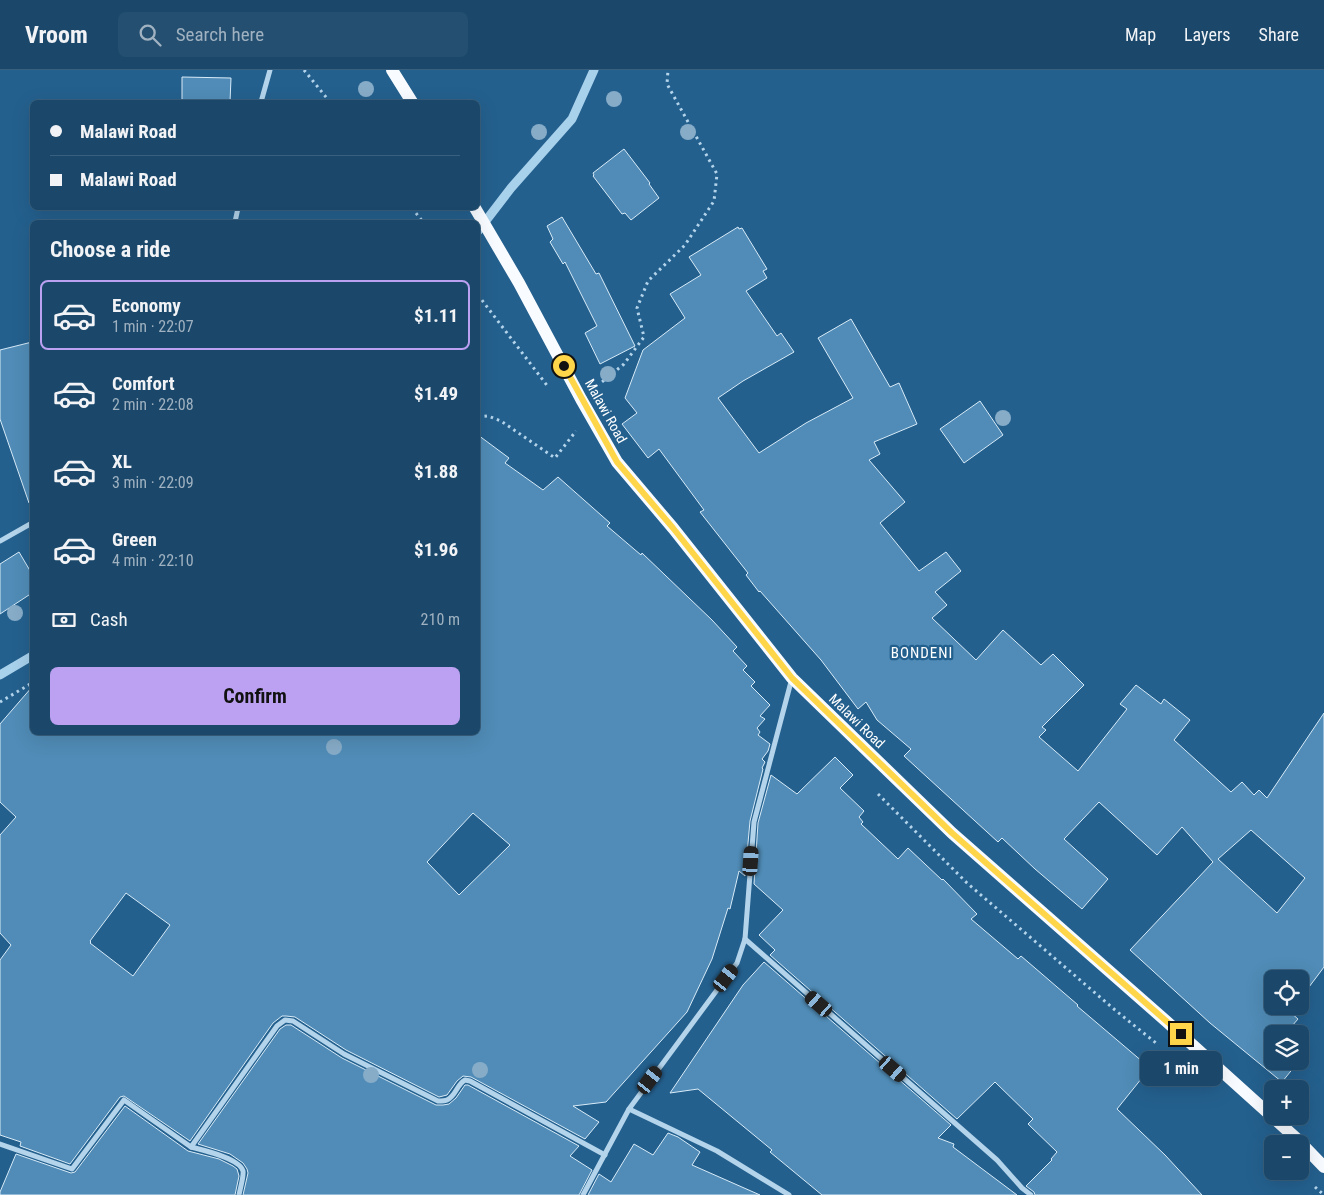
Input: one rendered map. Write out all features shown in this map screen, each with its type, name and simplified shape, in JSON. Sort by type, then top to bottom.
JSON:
[{"type":"main road","points":[[392,70],[411,100]]},
{"type":"main road","name":"Malawi Road","points":[[476,210],[520,283],[581,399],[617,462],[673,528],[792,678],[952,833],[1166,1021],[1297,1139],[1324,1167]]},
{"type":"street","points":[[262,100],[270,70]]},
{"type":"street","points":[[0,541],[30,524]]},
{"type":"street","points":[[583,1195],[629,1109],[737,963],[745,940],[754,822],[792,678]]},
{"type":"street","points":[[745,940],[997,1160],[1022,1188],[1031,1195]]},
{"type":"street","points":[[191,1147],[277,1026],[285,1020],[293,1021],[344,1054],[438,1101],[447,1100],[452,1096],[460,1083],[465,1080],[470,1081],[605,1154]]},
{"type":"street","points":[[0,1144],[72,1169],[124,1100],[191,1147],[228,1158],[239,1165],[243,1171],[239,1195]]},
{"type":"street","points":[[629,1109],[717,1151],[789,1195]]},
{"type":"path","points":[[304,70],[328,100]]},
{"type":"path","points":[[581,399],[624,364],[644,337],[637,308],[648,281],[685,245],[714,202],[717,174],[667,84],[668,70]]},
{"type":"path","points":[[414,210],[421,220]]},
{"type":"path","points":[[480,298],[498,323]]},
{"type":"path","points":[[480,417],[488,416],[500,422],[554,458],[580,426]]},
{"type":"path","points":[[0,702],[30,684]]},
{"type":"building","points":[[182,77],[231,78],[230,100],[182,100]]},
{"type":"building","points":[[624,149],[659,198],[631,220],[625,213],[622,214],[593,176],[593,173]]},
{"type":"building","points":[[562,217],[596,274],[599,273],[635,346],[600,364],[585,333],[597,326],[565,262],[563,264],[550,242],[553,239],[547,226]]},
{"type":"building","points":[[738,227],[739,229],[742,228],[767,269],[763,271],[767,278],[746,291],[777,336],[781,333],[794,352],[743,381],[718,398],[759,453],[806,423],[853,398],[818,338],[851,319],[890,387],[899,383],[917,424],[874,442],[880,454],[869,460],[905,502],[880,523],[919,571],[946,552],[961,571],[935,592],[947,605],[932,618],[976,660],[1003,630],[1041,665],[1053,654],[1084,685],[1042,727],[1046,730],[1039,737],[1078,771],[1127,709],[1120,704],[1136,685],[1161,704],[1164,699],[1190,720],[1174,740],[1231,792],[1242,782],[1254,795],[1259,790],[1267,798],[1324,713],[1324,967],[1309,987],[1309,970],[1264,970],[1264,1015],[1293,1015],[1298,1019],[1293,1025],[1264,1025],[1264,1067],[1210,1023],[1130,950],[1213,862],[1182,827],[1157,855],[1099,802],[1064,839],[1108,879],[1082,909],[1002,838],[998,842],[904,756],[911,749],[877,720],[866,702],[858,709],[821,660],[759,592],[746,575],[748,573],[700,512],[704,510],[659,449],[648,458],[622,424],[637,413],[625,398],[643,350],[685,318],[670,294],[701,275],[689,257]],"holes":[[[1251,830],[1305,878],[1277,913],[1218,859]]]},
{"type":"building","points":[[30,342],[29,503],[0,419],[0,350]]},
{"type":"building","points":[[980,401],[1003,435],[964,463],[940,429]]},
{"type":"building","points":[[480,436],[509,458],[505,463],[543,490],[558,477],[610,523],[607,526],[641,555],[642,553],[712,620],[737,647],[733,651],[747,666],[743,670],[755,682],[751,686],[770,705],[760,716],[765,719],[757,728],[760,732],[758,735],[770,744],[768,751],[762,759],[765,762],[750,821],[745,876],[739,871],[730,909],[728,908],[712,959],[687,1012],[606,1102],[573,1106],[599,1122],[585,1139],[471,1077],[463,1076],[447,1095],[439,1097],[346,1050],[295,1017],[282,1016],[273,1023],[190,1141],[124,1096],[120,1097],[70,1164],[20,1146],[21,1142],[0,1135],[0,960],[11,945],[0,933],[0,835],[16,817],[0,802],[0,724],[30,689],[30,735],[480,735]],"holes":[[[473,813],[510,845],[459,895],[427,862]],[[126,893],[170,925],[133,976],[90,943]]]},
{"type":"building","points":[[19,552],[30,571],[30,594],[0,614],[0,564]]},
{"type":"building","points":[[835,757],[853,775],[840,788],[864,811],[859,817],[863,822],[861,824],[898,859],[908,848],[943,879],[977,914],[971,919],[1018,959],[1021,956],[1150,1068],[1117,1109],[1165,1155],[1202,1195],[1035,1195],[1026,1186],[1052,1160],[1057,1152],[1028,1124],[1033,1119],[995,1082],[957,1119],[770,955],[775,950],[759,935],[783,910],[754,884],[758,823],[771,775],[797,794]]},
{"type":"building","points":[[764,962],[951,1125],[938,1138],[954,1144],[953,1147],[1017,1195],[822,1195],[770,1152],[772,1150],[698,1089],[670,1093],[743,985]]},
{"type":"building","points":[[286,1025],[291,1025],[342,1058],[436,1105],[449,1104],[465,1085],[468,1085],[579,1146],[570,1156],[592,1170],[579,1195],[243,1195],[248,1173],[243,1163],[230,1154],[198,1144],[280,1029]]},
{"type":"building","points":[[1267,1070],[1292,1070],[1284,1080],[1280,1080]]},
{"type":"building","points":[[125,1106],[188,1151],[219,1159],[237,1169],[239,1176],[235,1195],[0,1195],[16,1154],[71,1173],[75,1172]]},
{"type":"building","points":[[668,1133],[678,1137],[700,1152],[692,1165],[760,1195],[588,1195],[599,1174],[611,1182],[634,1144],[653,1155]]},
{"type":"waterway","points":[[480,228],[511,188],[572,119],[594,70]]},
{"type":"waterway","points":[[0,675],[30,657]]},
{"type":"district","name":"BONDENI","points":[[922,653]]},
{"type":"route","points":[[564,366],[617,462],[673,528],[792,678],[952,833],[1181,1034]]}]
